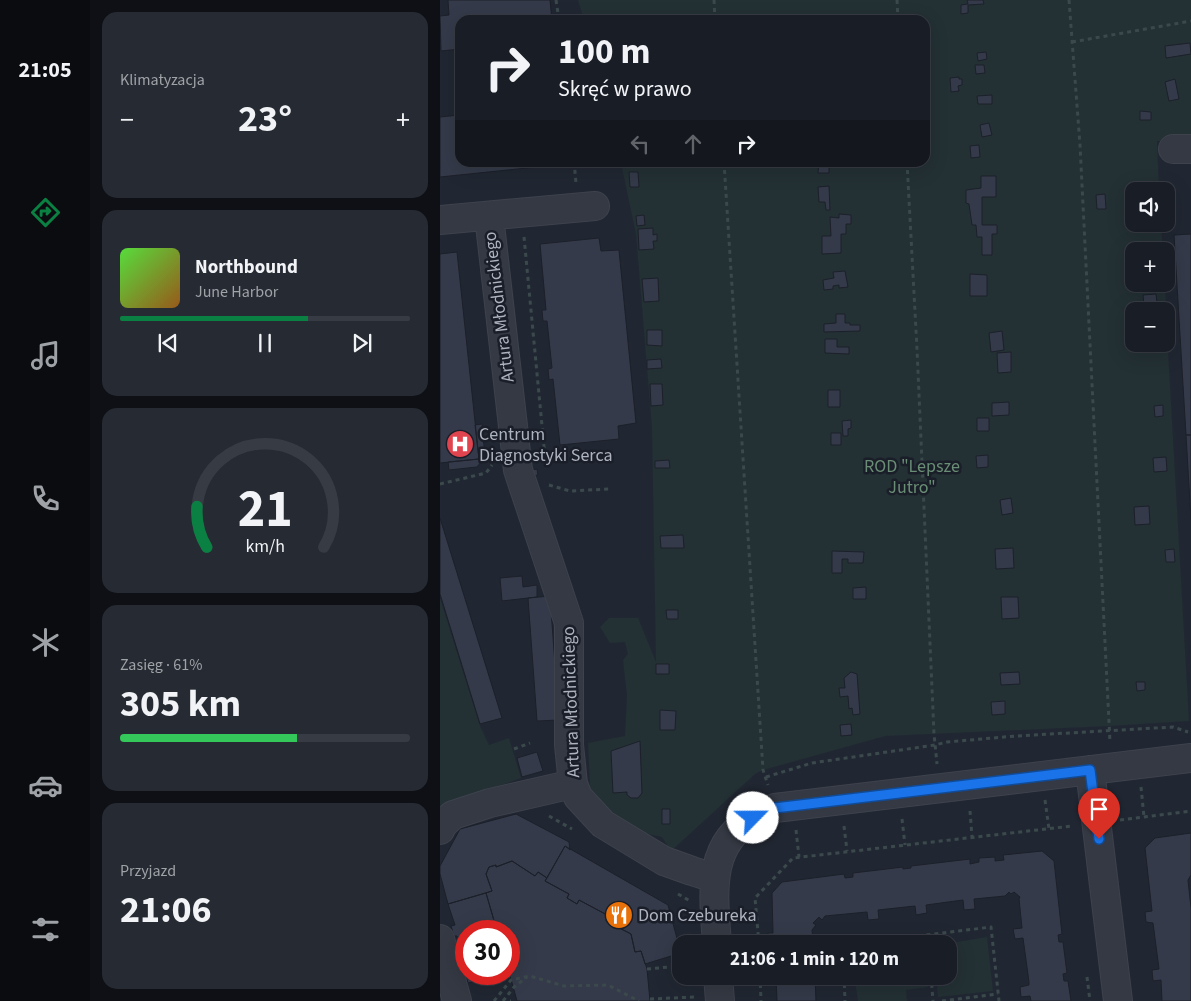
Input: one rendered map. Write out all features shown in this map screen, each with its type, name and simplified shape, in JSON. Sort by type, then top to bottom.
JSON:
[{"type":"street","name":"Artura Młodnickiego","points":[[440,220],[595,206]]},
{"type":"street","name":"Artura Młodnickiego","points":[[489,216],[518,470],[569,623],[570,745],[573,784],[578,797],[603,824],[664,861],[714,878]]},
{"type":"street","points":[[717,935],[714,878],[723,849],[737,831],[753,818],[775,808],[1191,758]]},
{"type":"street","points":[[1090,770],[1118,1001]]},
{"type":"street","points":[[440,830],[443,824],[453,816],[490,803],[573,784]]},
{"type":"street","points":[[440,939],[457,1001]]},
{"type":"street","points":[[709,999],[714,985]]},
{"type":"path","points":[[556,0],[558,15]]},
{"type":"path","points":[[714,0],[715,15]]},
{"type":"path","points":[[897,0],[898,15]]},
{"type":"path","points":[[1069,0],[1080,146],[1109,726]]},
{"type":"path","points":[[1072,42],[1191,21]]},
{"type":"path","points":[[724,167],[763,770]]},
{"type":"path","points":[[907,167],[918,349],[935,745],[940,787]]},
{"type":"path","points":[[522,213],[546,475]]},
{"type":"path","points":[[440,484],[486,473],[496,460]]},
{"type":"path","points":[[526,498],[545,490],[546,484],[570,491],[609,489]]},
{"type":"path","points":[[766,777],[812,762],[947,742],[1172,727],[1191,733]]},
{"type":"path","points":[[514,749],[530,743]]},
{"type":"path","points":[[972,837],[969,811],[979,810]]},
{"type":"path","points":[[758,935],[755,898],[793,858],[972,837],[1096,817],[1191,811]]},
{"type":"path","points":[[902,819],[905,845]]},
{"type":"path","points":[[844,826],[847,851]]},
{"type":"path","points":[[927,935],[991,927],[999,1001]]},
{"type":"path","points":[[647,969],[672,967]]},
{"type":"path","points":[[503,1001],[514,988],[530,976]]},
{"type":"path","points":[[494,1001],[511,980],[530,976],[564,986],[608,985],[639,1001]]},
{"type":"path","points":[[761,985],[762,1001]]},
{"type":"path","points":[[844,985],[845,1001]]},
{"type":"path","points":[[932,985],[933,1001]]},
{"type":"path","points":[[942,1001],[998,994]]},
{"type":"path","points":[[650,999],[709,999]]},
{"type":"green space","name":"ROD \"Lepsze Jutro\"","points":[[578,0],[1191,0],[1191,142],[1157,141],[1159,182],[1125,182],[1125,232],[1162,232],[1162,242],[1125,242],[1125,292],[1165,292],[1166,302],[1125,302],[1125,352],[1168,352],[1189,721],[885,736],[763,770],[755,774],[671,851],[662,837],[643,833],[604,807],[590,788],[588,743],[625,736],[627,696],[623,660],[628,654],[625,642],[610,643],[600,627],[609,618],[638,618],[656,662],[652,428],[636,234],[622,167],[930,167],[930,15],[582,15]]},
{"type":"green space","points":[[440,598],[480,726],[489,745],[509,738],[521,778],[440,807]]},
{"type":"green space","points":[[987,937],[993,991],[938,997],[937,985],[957,985],[957,942]]},
{"type":"green space","points":[[855,985],[928,985],[928,987],[906,990],[907,1001],[858,1001]]},
{"type":"building","points":[[448,0],[550,0],[552,15],[455,15],[455,50],[441,51],[440,16],[449,15]]},
{"type":"building","points":[[967,0],[983,0],[984,4],[968,5],[968,13],[961,14],[961,5],[968,4]]},
{"type":"building","points":[[1190,43],[1191,54],[1166,58],[1165,46]]},
{"type":"building","points":[[986,52],[987,59],[978,61],[977,53]]},
{"type":"building","points":[[975,65],[984,65],[985,73],[976,74]]},
{"type":"building","points":[[959,77],[959,79],[962,79],[962,85],[958,86],[959,91],[951,92],[950,78]]},
{"type":"building","points":[[1175,79],[1179,99],[1169,101],[1165,82]]},
{"type":"building","points":[[992,95],[992,104],[978,104],[977,96]]},
{"type":"building","points":[[1140,111],[1151,112],[1151,120],[1140,120]]},
{"type":"building","points":[[455,115],[455,167],[537,167],[440,177],[440,117]]},
{"type":"building","points":[[989,123],[992,135],[982,137],[980,125]]},
{"type":"building","points":[[979,145],[980,157],[971,158],[970,146]]},
{"type":"building","points":[[819,167],[829,167],[829,173],[818,173]]},
{"type":"building","points":[[629,172],[638,172],[639,187],[630,187]]},
{"type":"building","points":[[981,176],[996,176],[996,197],[982,197],[982,225],[997,225],[997,234],[992,234],[992,255],[982,255],[982,237],[977,237],[976,225],[972,225],[969,204],[966,203],[966,190],[981,188]]},
{"type":"building","points":[[829,186],[830,210],[826,210],[825,202],[819,202],[818,187]]},
{"type":"building","points":[[1105,194],[1106,209],[1097,209],[1096,195]]},
{"type":"building","points":[[839,214],[851,215],[851,224],[846,224],[846,234],[841,234],[841,253],[822,254],[822,236],[831,236],[830,217],[839,218]]},
{"type":"building","points":[[644,215],[645,225],[637,226],[636,216]]},
{"type":"building","points":[[653,228],[653,235],[657,234],[657,241],[653,241],[654,249],[639,250],[638,229]]},
{"type":"building","points":[[1191,234],[1191,435],[1186,435],[1174,235]]},
{"type":"building","points":[[599,238],[601,251],[619,250],[636,423],[618,426],[619,439],[560,445],[553,379],[549,380],[548,369],[552,368],[547,321],[543,321],[542,310],[546,310],[540,244]]},
{"type":"building","points":[[457,252],[479,459],[440,463],[440,254]]},
{"type":"building","points":[[845,271],[848,287],[839,288],[839,285],[833,286],[833,289],[824,290],[823,280],[834,278],[833,272]]},
{"type":"building","points":[[970,274],[987,275],[987,296],[970,296]]},
{"type":"building","points":[[658,278],[659,301],[644,302],[642,279]]},
{"type":"building","points":[[1156,294],[1157,302],[1144,302],[1143,295]]},
{"type":"building","points":[[836,314],[845,314],[845,323],[860,325],[860,331],[824,332],[824,324],[836,323]]},
{"type":"building","points":[[647,330],[662,330],[662,346],[647,345]]},
{"type":"building","points":[[1002,331],[1004,350],[991,352],[989,333]]},
{"type":"building","points":[[825,339],[837,339],[837,347],[849,347],[849,354],[825,353]]},
{"type":"building","points":[[1011,352],[1011,372],[998,373],[997,353]]},
{"type":"building","points":[[661,359],[662,368],[647,369],[647,360]]},
{"type":"building","points":[[650,384],[662,384],[663,405],[651,406]]},
{"type":"building","points":[[828,390],[840,390],[840,407],[828,407]]},
{"type":"building","points":[[1009,402],[1009,415],[992,416],[992,403]]},
{"type":"building","points":[[1163,405],[1163,416],[1155,417],[1154,406]]},
{"type":"building","points":[[977,418],[989,418],[989,431],[977,431]]},
{"type":"building","points":[[851,420],[848,436],[843,436],[842,421]]},
{"type":"building","points":[[482,424],[485,457],[477,467],[449,470],[448,462],[479,459],[475,425]]},
{"type":"building","points":[[831,433],[841,433],[841,445],[831,445]]},
{"type":"building","points":[[1186,435],[1191,435],[1191,520]]},
{"type":"building","points":[[988,455],[988,467],[977,468],[976,456]]},
{"type":"building","points":[[1166,457],[1167,471],[1154,472],[1153,458]]},
{"type":"building","points":[[669,460],[670,468],[655,468],[655,461]]},
{"type":"building","points":[[537,469],[538,475],[532,476],[531,470]]},
{"type":"building","points":[[1011,498],[1013,513],[1002,515],[1000,500]]},
{"type":"building","points":[[1149,506],[1150,524],[1135,525],[1134,507]]},
{"type":"building","points":[[440,518],[502,718],[480,724],[440,594]]},
{"type":"building","points":[[683,535],[684,548],[661,548],[660,536]]},
{"type":"building","points":[[1013,548],[1014,568],[996,569],[995,549]]},
{"type":"building","points":[[1174,549],[1175,562],[1166,562],[1165,550]]},
{"type":"building","points":[[832,551],[864,552],[863,563],[848,563],[848,559],[842,559],[842,573],[832,573]]},
{"type":"building","points":[[522,576],[523,587],[537,585],[537,597],[502,601],[500,578]]},
{"type":"building","points":[[866,587],[866,599],[853,599],[853,588]]},
{"type":"building","points":[[550,596],[559,720],[537,721],[528,598]]},
{"type":"building","points":[[1001,597],[1018,597],[1019,618],[1002,619]]},
{"type":"building","points":[[666,610],[678,610],[678,619],[667,619]]},
{"type":"building","points":[[656,664],[669,664],[669,674],[656,674]]},
{"type":"building","points":[[851,672],[857,674],[860,714],[853,715],[852,708],[849,709],[848,696],[840,697],[839,688],[845,688],[844,678]]},
{"type":"building","points":[[1019,672],[1020,684],[1001,685],[1000,673]]},
{"type":"building","points":[[1136,682],[1145,682],[1145,690],[1137,691]]},
{"type":"building","points":[[1005,701],[1005,714],[992,715],[991,702]]},
{"type":"building","points":[[660,710],[676,711],[675,730],[660,730]]},
{"type":"building","points":[[851,724],[852,735],[841,736],[840,725]]},
{"type":"building","points":[[640,741],[642,793],[638,798],[631,798],[627,795],[627,792],[613,793],[611,751]]},
{"type":"building","points":[[537,752],[543,771],[522,777],[517,758]]},
{"type":"building","points":[[662,809],[670,809],[670,824],[662,824]]},
{"type":"building","points":[[516,814],[569,842],[570,850],[565,846],[547,878],[538,872],[535,876],[512,861],[496,867],[496,865],[489,867],[486,874],[492,891],[448,904],[440,874],[440,866],[460,829]]},
{"type":"building","points":[[1191,833],[1191,875],[1188,880],[1191,908],[1191,1001],[1162,1001],[1161,980],[1153,981],[1152,970],[1159,969],[1153,923],[1146,922],[1145,912],[1152,911],[1145,848],[1155,838]]},
{"type":"building","points":[[565,846],[668,905],[676,935],[672,935],[672,956],[645,964],[641,951],[635,952],[631,934],[606,921],[609,916],[579,900],[577,904],[567,898],[569,894],[545,881]]},
{"type":"building","points":[[1042,851],[1054,861],[1062,934],[1058,935],[1059,942],[1063,942],[1067,973],[1063,974],[1064,981],[1068,981],[1071,1001],[1031,1001],[1030,996],[1021,997],[1020,987],[1029,985],[1029,982],[1023,938],[1015,939],[1013,929],[1022,928],[1020,897],[1014,892],[1011,894],[1009,892],[1005,896],[974,899],[975,909],[964,910],[963,900],[926,905],[927,913],[916,915],[915,906],[878,910],[879,919],[868,920],[867,912],[825,916],[822,920],[819,917],[813,923],[816,925],[812,930],[812,935],[768,935],[768,933],[773,933],[772,893],[782,882],[844,874],[845,878],[853,877],[853,873],[903,867],[903,869],[911,868],[911,866],[970,859],[970,864],[979,862],[979,858],[995,857],[995,861],[1004,860],[1003,855]]},
{"type":"building","points":[[512,861],[535,876],[538,872],[547,878],[545,881],[569,894],[567,898],[577,904],[579,900],[609,916],[606,921],[631,934],[635,952],[641,951],[647,969],[650,1001],[517,1001],[513,985],[520,985],[520,920],[494,920],[486,893],[492,891],[486,874],[489,867],[496,865],[496,867]]},
{"type":"building","points":[[486,893],[494,920],[455,920],[455,925],[448,904]]},
{"type":"building","points":[[455,925],[455,936],[454,936],[451,926]]},
{"type":"building","points":[[776,985],[815,985],[816,1001],[777,1001]]},
{"type":"place","name":"Centrum Diagnostyki Serca","points":[[460,444]]},
{"type":"place","name":"Dom Czebureka","points":[[619,915]]},
{"type":"route","points":[[753,818],[775,808],[1090,770],[1099,839]]}]
